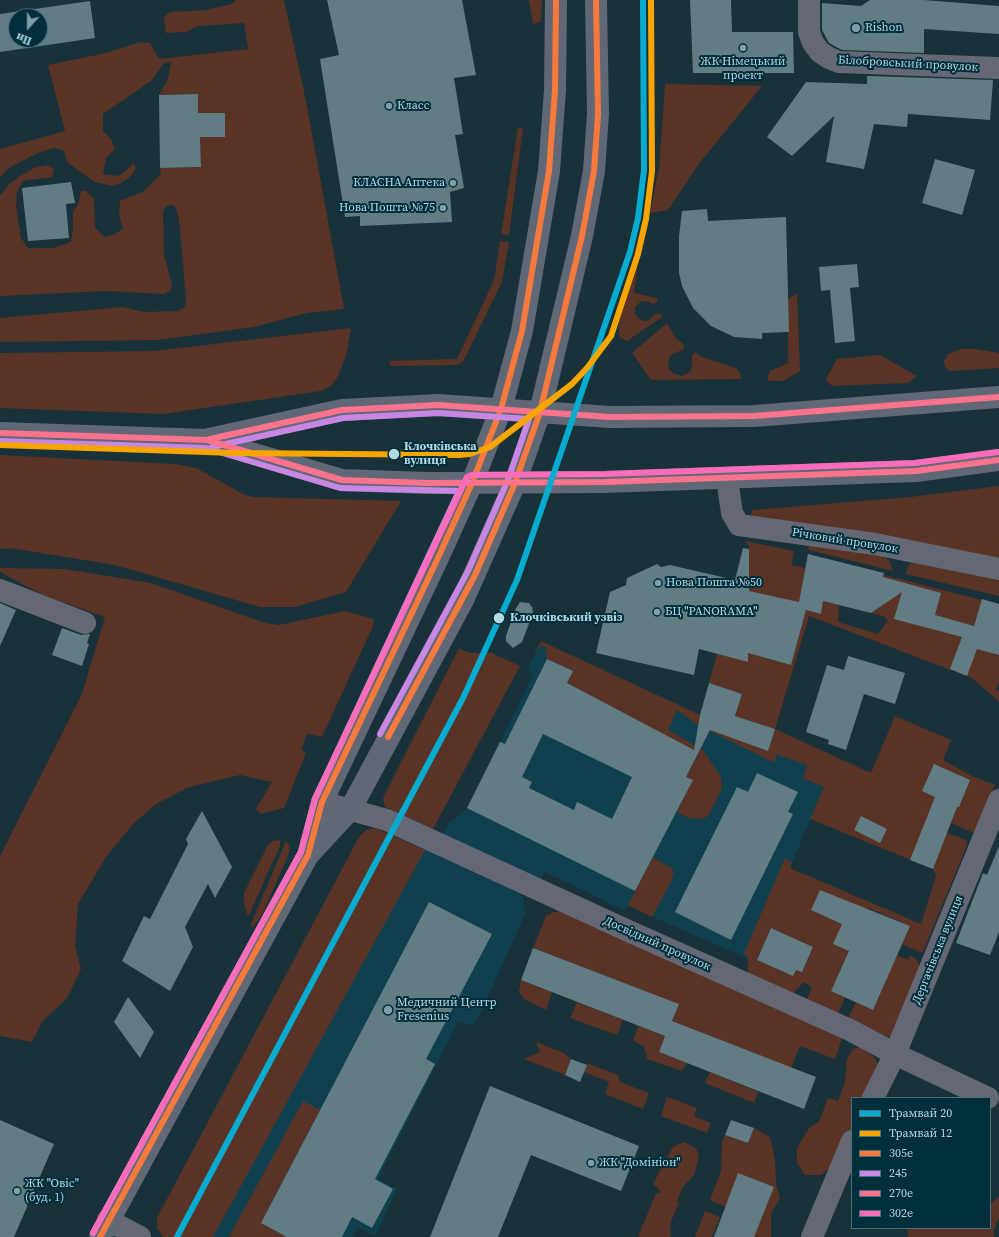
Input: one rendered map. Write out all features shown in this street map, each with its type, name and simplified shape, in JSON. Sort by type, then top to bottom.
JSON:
[{"type":"main road","points":[[104,1228],[308,855],[322,802],[472,483],[501,409],[522,331],[549,171],[555,90],[556,0]]},
{"type":"main road","points":[[308,855],[350,810],[463,600],[515,483],[540,412],[582,236],[594,171],[598,114],[596,0]]},
{"type":"main road","points":[[0,433],[207,440],[342,410],[438,405],[610,416],[754,416],[999,397]]},
{"type":"main road","points":[[207,440],[342,480],[426,483],[727,479],[916,471],[999,460]]},
{"type":"street","name":"Білобровський провулок","points":[[809,0],[809,32],[813,43],[820,52],[839,62],[999,68]]},
{"type":"street","name":"Річковий провулок","points":[[727,479],[732,514],[738,525],[875,544],[999,569]]},
{"type":"street","points":[[0,590],[85,623]]},
{"type":"street","name":"Дергачівська вулиця","points":[[874,1097],[895,1054],[999,800]]},
{"type":"street","name":"Досвідний провулок","points":[[322,802],[387,820],[850,1030],[895,1054],[987,1097]]},
{"type":"street","points":[[812,1237],[851,1143]]},
{"type":"street","points":[[104,1228],[140,1237]]},
{"type":"shaded area","points":[[236,0],[284,0],[306,101],[344,309],[307,313],[254,327],[157,340],[0,342],[0,318],[123,307],[144,312],[178,311],[185,307],[186,300],[180,229],[178,214],[174,205],[166,206],[163,211],[164,255],[172,285],[170,291],[164,294],[106,291],[0,296],[0,196],[9,184],[20,176],[36,167],[48,165],[54,169],[52,177],[23,181],[17,192],[16,207],[21,238],[28,248],[53,248],[71,242],[73,212],[78,205],[81,191],[86,191],[94,199],[95,227],[104,237],[113,235],[123,229],[119,215],[120,201],[144,191],[161,174],[160,168],[201,167],[200,137],[225,137],[198,113],[198,94],[159,95],[168,79],[171,62],[164,63],[151,81],[103,114],[103,131],[111,139],[115,149],[106,158],[103,174],[119,176],[134,163],[136,168],[131,176],[121,183],[112,186],[95,182],[68,163],[64,151],[54,148],[38,153],[7,169],[0,178],[0,149],[65,131],[48,65],[106,53],[140,42],[150,43],[159,59],[248,49],[244,23],[199,26],[185,32],[166,33],[164,17],[170,12],[205,10],[232,4]]},
{"type":"shaded area","points":[[529,0],[542,0],[541,22],[533,24]]},
{"type":"shaded area","points":[[665,84],[762,86],[698,165],[668,210],[650,213],[659,168]]},
{"type":"shaded area","points":[[518,128],[523,128],[509,235],[501,234]]},
{"type":"shaded area","points":[[642,236],[634,293],[657,298],[658,301],[654,304],[646,301],[640,302],[635,307],[635,313],[638,318],[643,321],[649,320],[655,314],[661,314],[662,317],[627,341],[619,337],[619,322],[638,237]]},
{"type":"shaded area","points":[[500,241],[509,242],[502,282],[463,362],[457,365],[391,366],[389,361],[457,359],[494,280]]},
{"type":"shaded area","points":[[797,293],[800,371],[783,381],[769,381],[767,379],[770,371],[788,363],[788,299]]},
{"type":"shaded area","points":[[667,323],[676,338],[684,345],[684,349],[671,355],[668,361],[669,369],[673,373],[681,376],[690,372],[692,367],[692,356],[695,352],[702,357],[736,368],[740,373],[741,379],[651,380],[632,353]]},
{"type":"shaded area","points":[[351,328],[346,356],[337,378],[331,386],[321,391],[163,414],[0,408],[0,353],[154,351]]},
{"type":"shaded area","points":[[961,349],[976,349],[999,353],[999,368],[949,371],[945,367],[944,361],[948,354]]},
{"type":"shaded area","points":[[880,355],[917,376],[908,383],[832,386],[826,379],[837,359]]},
{"type":"shaded area","points":[[0,455],[175,464],[196,468],[245,495],[253,497],[401,501],[346,592],[295,607],[260,607],[115,565],[10,548],[0,549]]},
{"type":"shaded area","points":[[999,486],[999,559],[750,522],[752,510],[910,497]]},
{"type":"shaded area","points":[[745,541],[794,551],[792,565],[805,568],[802,584],[811,586],[807,604],[775,597],[761,657],[791,665],[806,610],[821,614],[823,601],[839,605],[838,622],[878,634],[888,620],[883,616],[871,613],[875,610],[884,575],[982,600],[969,642],[989,652],[998,655],[999,653],[999,681],[996,690],[999,691],[999,702],[972,678],[809,616],[775,729],[871,773],[895,716],[951,740],[943,760],[972,776],[995,785],[974,833],[951,823],[947,833],[966,840],[967,845],[923,952],[902,944],[910,926],[868,908],[860,926],[871,944],[908,960],[910,955],[917,960],[921,969],[895,1031],[890,1036],[886,1037],[847,1021],[856,1002],[873,1010],[886,981],[844,962],[831,991],[845,997],[837,1016],[807,999],[812,987],[804,982],[793,993],[748,975],[748,959],[744,953],[785,858],[792,863],[790,868],[921,924],[936,876],[933,869],[810,819],[824,787],[803,778],[807,765],[776,754],[775,763],[698,725],[768,751],[774,729],[735,716],[742,694],[709,683],[717,654],[748,661],[749,545]],"holes":[[[771,928],[813,947],[802,972],[796,970],[793,976],[757,960]]]},
{"type":"shaded area","points":[[808,545],[884,556],[890,562],[893,571],[809,550]]},
{"type":"shaded area","points":[[915,560],[999,576],[999,596],[906,574],[908,566]]},
{"type":"shaded area","points":[[0,568],[64,569],[151,583],[265,623],[279,625],[345,611],[374,619],[373,626],[322,737],[307,734],[301,750],[306,753],[284,808],[261,814],[256,809],[272,782],[240,775],[189,787],[156,804],[133,824],[106,857],[78,904],[75,946],[81,969],[67,998],[42,1022],[32,1042],[0,1036],[0,856],[82,694],[105,617],[43,595],[0,572]]},
{"type":"shaded area","points":[[541,641],[807,765],[803,778],[824,787],[751,960],[628,906],[625,911],[545,872],[540,880],[443,834],[448,824],[467,808],[533,676],[528,668]]},
{"type":"shaded area","points":[[541,641],[700,715],[698,725],[677,710],[668,730],[703,750],[721,777],[722,788],[708,816],[702,819],[689,818],[677,812],[689,787],[678,781],[689,772],[698,754],[567,683],[573,671],[547,659],[546,647],[540,646],[535,653]]},
{"type":"shaded area","points":[[459,648],[469,653],[492,653],[520,666],[433,829],[385,807],[383,798]]},
{"type":"shaded area","points":[[375,828],[425,850],[213,1237],[164,1237],[157,1228],[157,1218],[359,837],[366,830]]},
{"type":"shaded area","points":[[366,830],[388,833],[517,891],[523,897],[525,914],[478,1019],[474,1024],[468,1025],[458,1022],[378,1179],[397,1189],[375,1236],[357,1227],[352,1237],[164,1237],[157,1228],[157,1218],[359,837]]},
{"type":"shaded area","points":[[280,840],[280,846],[248,917],[244,903],[244,893],[268,845],[273,841]]},
{"type":"shaded area","points":[[286,841],[290,847],[288,856],[262,915],[252,928],[251,924]]},
{"type":"shaded area","points":[[653,857],[671,868],[674,873],[672,880],[652,917],[628,905]]},
{"type":"shaded area","points":[[566,911],[843,1036],[835,1059],[800,1046],[791,1068],[672,1021],[678,1004],[533,948],[546,916],[554,912]]},
{"type":"shaded area","points":[[521,980],[552,992],[546,1010],[524,999],[519,991]]},
{"type":"shaded area","points":[[577,1002],[623,1020],[617,1035],[570,1018]]},
{"type":"shaded area","points":[[638,1026],[665,1036],[659,1052],[687,1063],[682,1071],[647,1059],[644,1046],[633,1041]]},
{"type":"shaded area","points":[[536,1042],[564,1053],[571,1060],[565,1075],[524,1059],[540,1052]]},
{"type":"shaded area","points":[[860,1047],[874,1057],[878,1065],[868,1097],[851,1097],[851,1131],[832,1166],[821,1175],[805,1175],[797,1163],[797,1148],[809,1128],[819,1122],[828,1098],[838,1101],[845,1082],[847,1059],[853,1049]]},
{"type":"shaded area","points":[[587,1063],[618,1075],[620,1082],[649,1093],[643,1109],[605,1094],[609,1082],[584,1072]]},
{"type":"shaded area","points":[[710,1072],[758,1092],[754,1103],[705,1083]]},
{"type":"shaded area","points":[[667,1097],[697,1108],[694,1116],[711,1123],[707,1133],[661,1116]]},
{"type":"shaded area","points":[[303,1101],[320,1110],[261,1223],[287,1237],[229,1237]]},
{"type":"shaded area","points":[[754,1128],[770,1137],[775,1160],[776,1184],[780,1198],[771,1214],[771,1237],[754,1237],[726,1207],[710,1200],[721,1171],[722,1142],[725,1135],[748,1143]]},
{"type":"shaded area","points":[[684,1142],[696,1148],[699,1157],[694,1175],[683,1187],[677,1201],[679,1202],[670,1224],[670,1237],[638,1237],[656,1193],[660,1194],[660,1190],[653,1184],[673,1147]]},
{"type":"shaded area","points":[[999,1197],[999,1217],[994,1230],[994,1237],[908,1237],[907,1229],[991,1229],[991,1203]]},
{"type":"shaded area","points":[[705,1211],[720,1217],[712,1237],[695,1237]]},
{"type":"building","name":"Класс","points":[[327,0],[462,0],[476,75],[454,78],[463,134],[455,135],[464,188],[450,192],[452,222],[360,226],[360,216],[345,217],[320,59],[339,55]]},
{"type":"building","name":"ЖК Німецький проект","points":[[690,0],[731,0],[732,32],[793,32],[794,73],[693,73]]},
{"type":"building","points":[[870,0],[924,0],[999,6],[999,34],[924,29],[924,53],[842,50],[829,43],[822,30],[822,3],[861,6]]},
{"type":"building","points":[[90,1],[95,38],[48,45],[48,8],[42,8]]},
{"type":"building","points":[[8,13],[8,48],[27,48],[0,52],[0,14]]},
{"type":"building","points":[[867,76],[993,80],[990,120],[908,114],[907,127],[874,124],[864,169],[826,162],[834,116],[792,156],[767,137],[806,82],[867,84]]},
{"type":"building","points":[[198,94],[198,113],[225,113],[225,137],[200,137],[201,167],[160,168],[159,95]]},
{"type":"building","points":[[935,159],[975,170],[962,215],[922,203]]},
{"type":"building","points":[[71,182],[75,203],[66,204],[69,238],[28,241],[22,188]]},
{"type":"building","points":[[707,209],[708,221],[786,217],[789,332],[762,333],[762,339],[734,337],[711,326],[693,308],[682,286],[679,273],[679,236],[682,211]]},
{"type":"building","points":[[857,264],[859,287],[850,288],[855,341],[835,343],[830,290],[821,291],[819,267]]},
{"type":"building","points":[[743,548],[749,549],[749,591],[799,602],[808,554],[884,573],[883,577],[941,593],[935,615],[974,626],[982,599],[999,604],[999,655],[977,649],[967,676],[950,669],[962,637],[894,619],[902,592],[871,613],[823,601],[821,614],[806,610],[791,665],[748,653],[748,662],[699,649],[694,675],[596,653],[610,592],[626,585],[627,578],[657,564],[661,567],[670,565],[735,580]]},
{"type":"building","points":[[520,602],[529,603],[532,607],[533,613],[522,642],[513,648],[506,641],[506,636],[516,608]]},
{"type":"building","points":[[0,603],[16,610],[0,646]]},
{"type":"building","points":[[62,628],[81,635],[90,634],[87,643],[89,644],[82,666],[52,655]]},
{"type":"building","points":[[848,656],[905,673],[895,704],[864,694],[846,750],[828,744],[829,740],[806,732],[827,665],[844,670]]},
{"type":"building","points":[[547,659],[573,671],[567,683],[694,750],[700,715],[709,683],[742,694],[735,716],[775,729],[768,751],[710,730],[686,777],[693,780],[635,891],[467,808],[500,742],[505,744]],"holes":[[[543,734],[632,777],[612,819],[577,802],[574,810],[529,788],[532,782],[522,777]]]},
{"type":"building","points":[[934,764],[970,780],[959,807],[957,807],[933,869],[910,860],[935,797],[922,791]]},
{"type":"building","points":[[757,773],[798,792],[788,812],[793,814],[731,940],[675,912],[737,787],[748,792]]},
{"type":"building","points":[[202,811],[232,867],[215,898],[208,884],[185,927],[193,947],[170,991],[122,961],[144,916],[150,919],[188,844],[186,839]]},
{"type":"building","points":[[861,816],[887,829],[880,843],[854,830]]},
{"type":"building","points":[[999,846],[999,932],[990,955],[956,943],[983,873],[987,875]]},
{"type":"building","points":[[820,890],[910,926],[873,1010],[831,991],[849,951],[833,944],[842,924],[811,910]]},
{"type":"building","points":[[429,902],[492,934],[426,1059],[435,1064],[375,1179],[393,1189],[372,1228],[352,1217],[342,1237],[287,1237],[261,1223]]},
{"type":"building","points":[[771,928],[813,947],[802,972],[796,970],[793,976],[757,960]]},
{"type":"building","points":[[533,948],[679,1004],[672,1021],[816,1077],[804,1109],[659,1052],[665,1036],[521,980]]},
{"type":"building","points":[[128,997],[154,1032],[140,1058],[114,1022]]},
{"type":"building","points":[[571,1059],[587,1065],[580,1082],[565,1075]]},
{"type":"building","name":"ЖК \"Домініон\"","points":[[490,1086],[639,1146],[621,1191],[531,1155],[498,1237],[430,1237]]},
{"type":"building","name":"ЖК \"Овіс\" (буд. 1)","points":[[0,1120],[54,1144],[14,1237],[0,1237]]},
{"type":"building","points":[[731,1120],[754,1128],[748,1143],[725,1135]]},
{"type":"building","points":[[738,1173],[774,1187],[754,1237],[714,1237]]},
{"type":"tram line","name":"20","points":[[177,1237],[463,698],[517,580],[630,252],[638,218],[644,170],[643,0]]},
{"type":"tram line","name":"12","points":[[0,445],[235,453],[459,455],[470,454],[490,447],[572,384],[587,368],[611,336],[638,254],[646,219],[652,171],[651,0]]},
{"type":"transit line","name":"305e","points":[[100,1237],[308,855],[322,802],[437,560],[472,483],[501,409],[522,331],[549,171],[555,90],[556,0]]},
{"type":"transit line","name":"305e","points":[[388,737],[475,575],[515,483],[540,412],[582,236],[594,171],[598,114],[596,0]]},
{"type":"transit line","name":"270е","points":[[210,439],[342,410],[438,405],[610,417],[754,416],[999,397]]},
{"type":"transit line","name":"245","points":[[212,447],[343,418],[438,413],[529,419],[508,480],[468,571],[380,734]]},
{"type":"transit line","name":"270е","points":[[0,433],[207,440],[342,480],[426,483],[605,482],[916,471],[999,460]]},
{"type":"transit line","name":"245","points":[[0,441],[206,448],[340,488],[459,491],[315,799],[301,852],[93,1233]]},
{"type":"transit line","name":"302е","points":[[93,1233],[301,852],[315,799],[467,477],[472,475],[605,474],[915,463],[998,452]]},
{"type":"place","name":"Rishon","points":[[856,28]]},
{"type":"place","name":"ЖК Німецький проект","points":[[743,48]]},
{"type":"place","name":"Класс","points":[[389,106]]},
{"type":"place","name":"КЛАСНА Аптека","points":[[453,183]]},
{"type":"place","name":"Нова Пошта №75","points":[[443,208]]},
{"type":"place","name":"Клочківська вулиця","points":[[394,454]]},
{"type":"place","name":"Нова Пошта №50","points":[[658,583]]},
{"type":"place","name":"БЦ \"PANORAMA\"","points":[[657,612]]},
{"type":"place","name":"Клочківський узвіз","points":[[499,618]]},
{"type":"place","name":"Медичний Центр Fresenius","points":[[388,1010]]},
{"type":"place","name":"ЖК \"Домініон\"","points":[[591,1163]]},
{"type":"place","name":"ЖК \"Овіс\" (буд. 1)","points":[[17,1191]]}]
